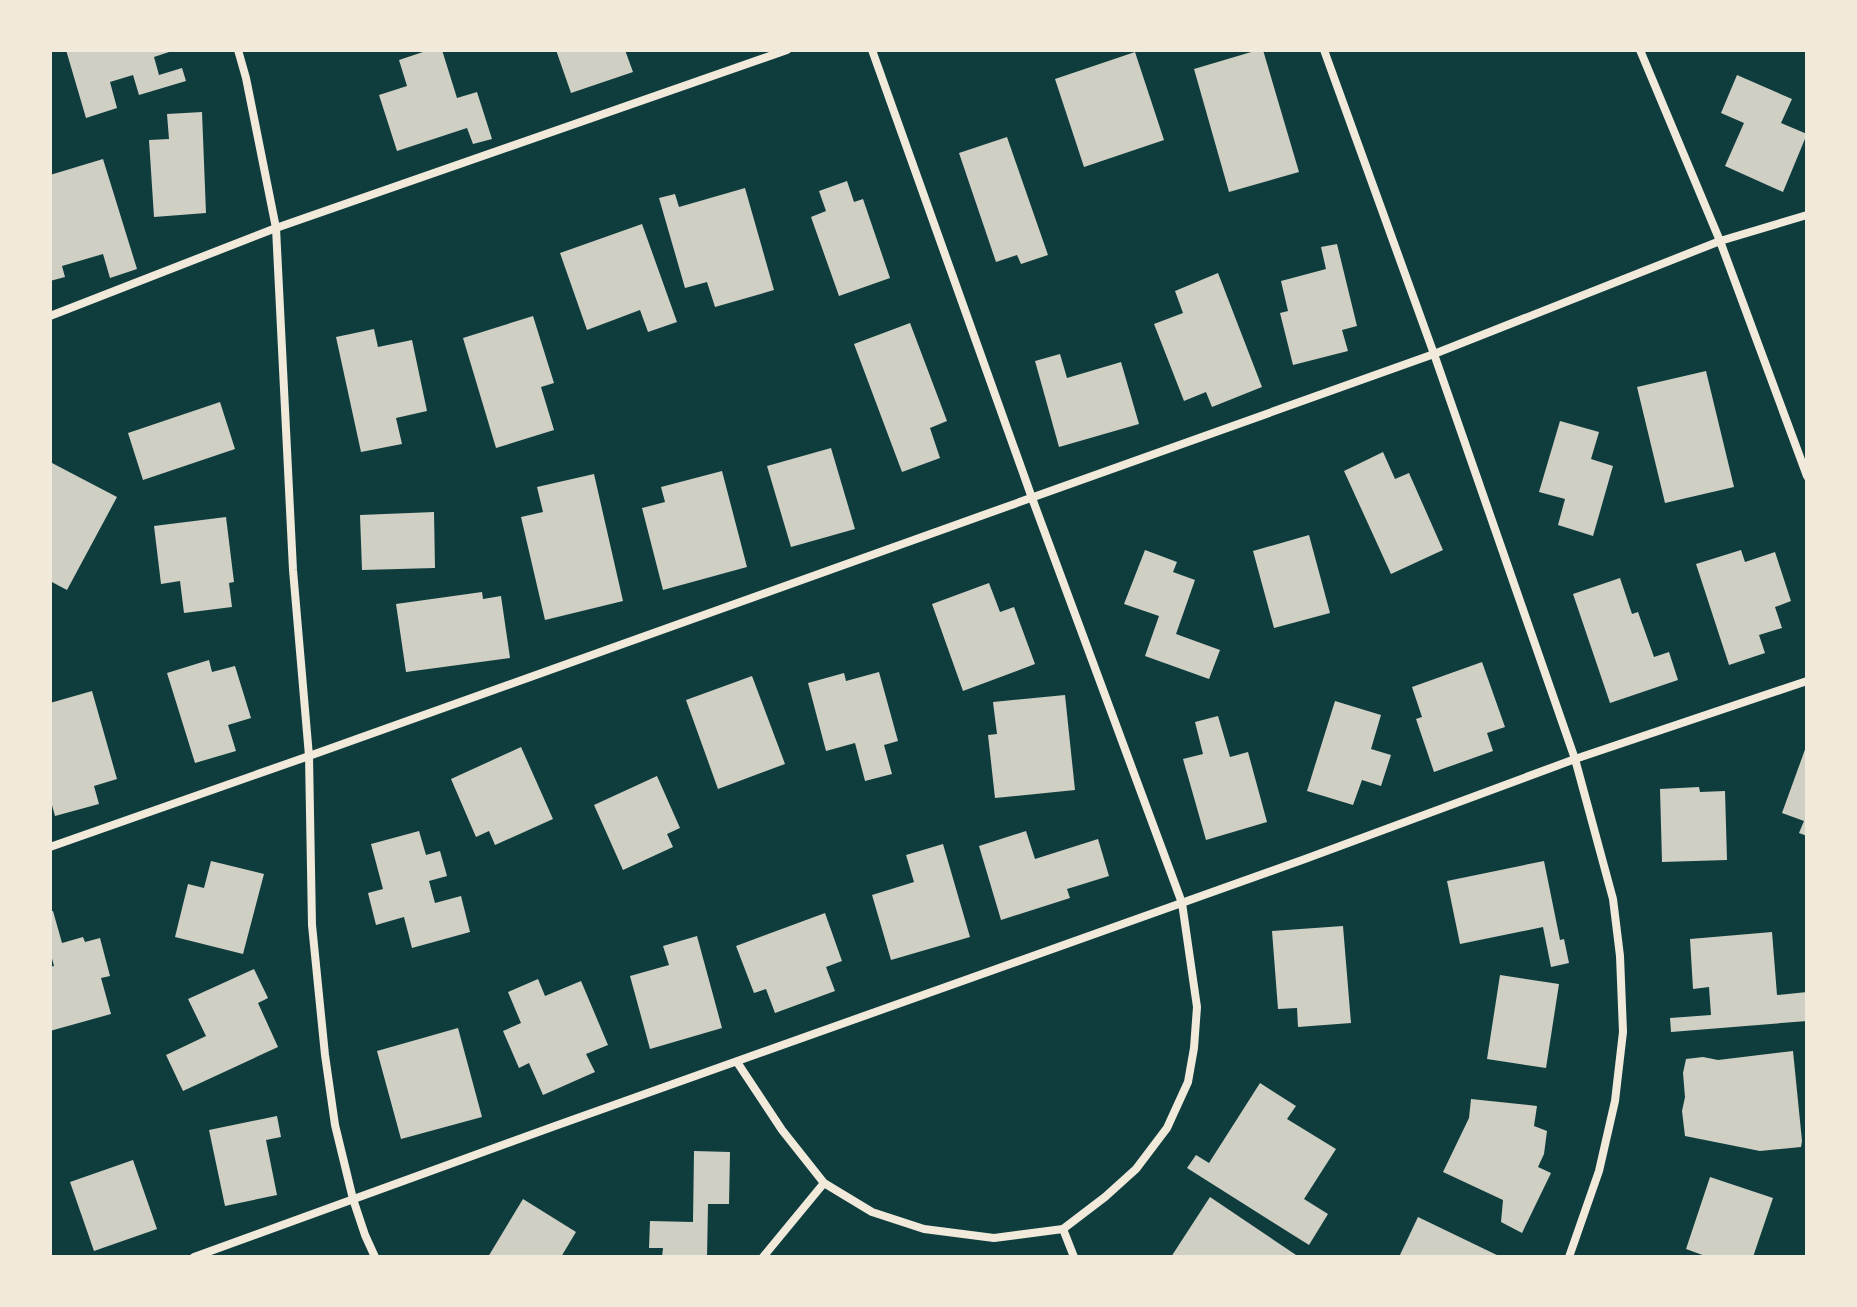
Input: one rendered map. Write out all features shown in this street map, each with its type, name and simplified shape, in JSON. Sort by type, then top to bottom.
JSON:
[{"type":"street","points":[[238,50],[276,228],[292,554],[309,756],[311,884],[318,996],[335,1125],[353,1199],[375,1257]]},
{"type":"street","points":[[50,316],[276,228],[787,50]]},
{"type":"street","points":[[737,1062],[782,1130],[824,1183],[872,1212],[924,1229],[994,1238],[1063,1229],[1136,1169],[1167,1128],[1188,1082],[1194,1048],[1197,1007],[1182,903],[1032,498],[872,50]]},
{"type":"street","points":[[1324,50],[1575,759],[1613,899],[1620,956],[1623,1032],[1615,1101],[1599,1171],[1569,1257]]},
{"type":"street","points":[[1640,50],[1720,241],[1807,476]]},
{"type":"street","points":[[50,847],[1434,354],[1720,241],[1807,215]]},
{"type":"street","points":[[194,1257],[1319,854],[1575,759],[1807,681]]},
{"type":"street","points":[[763,1257],[824,1183]]},
{"type":"street","points":[[1063,1229],[1074,1257]]},
{"type":"building","points":[[66,50],[175,50],[154,57],[159,75],[182,68],[186,81],[139,95],[133,75],[110,82],[117,108],[86,118]]},
{"type":"building","points":[[429,50],[442,50],[457,98],[477,92],[492,139],[473,144],[467,128],[397,151],[379,95],[407,86],[399,60]]},
{"type":"building","points":[[556,50],[625,50],[633,72],[571,93]]},
{"type":"building","points":[[1263,50],[1299,172],[1229,192],[1194,69]]},
{"type":"building","points":[[1135,52],[1164,140],[1084,167],[1055,79]]},
{"type":"building","points":[[1737,75],[1792,99],[1781,123],[1807,134],[1783,192],[1725,166],[1744,123],[1721,113]]},
{"type":"building","points":[[202,112],[206,213],[154,217],[149,140],[169,139],[167,114]]},
{"type":"building","points":[[1007,137],[1048,255],[1021,264],[1017,255],[996,262],[959,153]]},
{"type":"building","points":[[103,159],[137,269],[110,278],[103,254],[62,266],[65,277],[50,281],[50,175]]},
{"type":"building","points":[[847,181],[854,202],[863,199],[890,278],[839,296],[811,217],[826,211],[819,191]]},
{"type":"building","points":[[745,188],[774,290],[715,307],[707,282],[685,288],[659,198],[675,194],[679,207]]},
{"type":"building","points":[[642,224],[677,322],[648,332],[640,310],[587,330],[560,253]]},
{"type":"building","points":[[1337,244],[1357,326],[1342,330],[1348,351],[1293,365],[1280,313],[1288,311],[1281,281],[1326,269],[1321,247]]},
{"type":"building","points":[[1218,273],[1262,387],[1212,407],[1206,392],[1184,401],[1154,324],[1183,313],[1175,291]]},
{"type":"building","points":[[533,316],[554,383],[541,387],[554,430],[496,448],[463,338]]},
{"type":"building","points":[[910,323],[947,421],[930,428],[940,458],[902,472],[854,344]]},
{"type":"building","points":[[374,329],[378,347],[412,340],[427,411],[396,418],[402,444],[361,452],[336,337]]},
{"type":"building","points":[[1060,354],[1067,378],[1121,362],[1139,424],[1059,447],[1035,361]]},
{"type":"building","points":[[1706,371],[1734,487],[1665,503],[1637,387]]},
{"type":"building","points":[[220,402],[235,449],[143,480],[128,433]]},
{"type":"building","points":[[1560,421],[1599,432],[1591,459],[1613,466],[1593,536],[1558,525],[1565,499],[1539,492]]},
{"type":"building","points":[[831,448],[855,529],[791,547],[767,466]]},
{"type":"building","points":[[1383,452],[1395,479],[1409,473],[1443,550],[1391,574],[1344,471]]},
{"type":"building","points":[[52,463],[117,497],[67,590],[50,581]]},
{"type":"building","points":[[722,471],[747,567],[663,590],[642,508],[665,502],[661,487]]},
{"type":"building","points":[[594,474],[623,601],[545,620],[521,517],[543,512],[537,487]]},
{"type":"building","points":[[434,512],[435,568],[362,570],[360,515]]},
{"type":"building","points":[[226,517],[234,582],[229,583],[232,607],[184,613],[180,581],[161,584],[154,526]]},
{"type":"building","points":[[1309,535],[1330,613],[1274,628],[1253,551]]},
{"type":"building","points":[[1145,550],[1177,562],[1173,572],[1195,580],[1176,634],[1220,650],[1209,679],[1145,656],[1159,616],[1124,604]]},
{"type":"building","points":[[1741,550],[1745,562],[1775,552],[1791,601],[1775,607],[1782,628],[1759,635],[1765,653],[1729,665],[1696,564]]},
{"type":"building","points":[[1620,578],[1632,614],[1638,612],[1654,657],[1669,652],[1678,680],[1610,703],[1573,594]]},
{"type":"building","points":[[989,583],[1000,612],[1014,607],[1035,664],[963,691],[932,604]]},
{"type":"building","points":[[482,592],[483,599],[501,596],[510,658],[406,672],[396,604]]},
{"type":"building","points":[[209,660],[212,672],[235,666],[251,718],[228,725],[236,751],[195,763],[167,673]]},
{"type":"building","points":[[1482,662],[1505,727],[1487,733],[1493,751],[1434,772],[1416,719],[1422,717],[1412,687]]},
{"type":"building","points":[[879,672],[898,741],[884,745],[892,774],[865,781],[855,743],[826,751],[808,683],[844,673],[846,681]]},
{"type":"building","points":[[752,676],[785,764],[718,789],[686,700]]},
{"type":"building","points":[[92,691],[117,779],[94,786],[99,804],[55,816],[50,798],[50,703]]},
{"type":"building","points":[[1065,695],[1075,790],[995,798],[988,735],[997,734],[993,702]]},
{"type":"building","points":[[1335,701],[1381,715],[1371,749],[1391,755],[1381,786],[1362,780],[1353,805],[1307,791]]},
{"type":"building","points":[[1218,716],[1230,757],[1248,752],[1267,822],[1206,840],[1183,759],[1203,754],[1195,722]]},
{"type":"building","points":[[1807,744],[1807,836],[1799,833],[1804,821],[1782,813]]},
{"type":"building","points":[[521,747],[553,819],[495,845],[489,831],[476,837],[451,779]]},
{"type":"building","points":[[657,776],[680,828],[667,834],[673,847],[623,870],[594,805]]},
{"type":"building","points":[[1699,787],[1700,792],[1725,791],[1727,860],[1662,862],[1660,789]]},
{"type":"building","points":[[419,831],[426,855],[440,851],[447,876],[429,881],[435,903],[461,896],[470,932],[412,948],[404,917],[376,925],[368,893],[383,889],[371,844]]},
{"type":"building","points":[[1026,831],[1035,859],[1098,839],[1109,876],[1067,889],[1070,898],[1001,920],[979,846]]},
{"type":"building","points":[[943,844],[970,937],[891,960],[872,895],[914,882],[906,855]]},
{"type":"building","points":[[211,861],[264,874],[243,954],[175,937],[188,884],[204,888]]},
{"type":"building","points":[[1544,861],[1560,940],[1564,939],[1569,963],[1551,967],[1543,927],[1460,944],[1447,881]]},
{"type":"building","points":[[53,911],[62,943],[83,937],[85,942],[100,938],[110,976],[101,978],[111,1014],[50,1031],[50,967],[54,966],[50,951],[50,912]]},
{"type":"building","points":[[825,913],[842,961],[826,967],[835,991],[775,1013],[766,989],[754,993],[736,946]]},
{"type":"building","points":[[1343,926],[1351,1023],[1298,1027],[1297,1008],[1278,1009],[1272,931]]},
{"type":"building","points":[[1772,932],[1777,995],[1807,992],[1807,1021],[1671,1032],[1670,1018],[1711,1015],[1709,987],[1693,989],[1690,939]]},
{"type":"building","points":[[697,936],[722,1028],[650,1049],[630,976],[669,965],[663,946]]},
{"type":"building","points":[[254,969],[268,998],[258,1003],[278,1047],[183,1091],[166,1055],[206,1036],[188,999]]},
{"type":"building","points":[[1500,975],[1559,984],[1546,1068],[1487,1059]]},
{"type":"building","points":[[538,979],[545,996],[581,981],[608,1045],[586,1054],[595,1072],[543,1095],[529,1063],[519,1068],[503,1031],[521,1023],[508,992]]},
{"type":"building","points":[[458,1028],[482,1117],[401,1139],[377,1051]]},
{"type":"building","points":[[1793,1051],[1801,1147],[1760,1151],[1685,1136],[1682,1111],[1686,1059],[1703,1057],[1718,1060]]},
{"type":"building","points":[[1260,1083],[1296,1106],[1287,1119],[1336,1149],[1304,1199],[1328,1214],[1309,1245],[1187,1168],[1196,1155],[1209,1163]]},
{"type":"building","points":[[1471,1099],[1537,1106],[1534,1126],[1547,1131],[1544,1154],[1538,1167],[1551,1173],[1522,1233],[1501,1222],[1503,1200],[1443,1172],[1469,1118]]},
{"type":"building","points":[[277,1116],[281,1137],[266,1140],[277,1195],[225,1206],[209,1130]]},
{"type":"building","points":[[694,1151],[730,1152],[729,1204],[708,1204],[707,1257],[662,1257],[663,1248],[649,1248],[650,1221],[693,1222]]},
{"type":"building","points":[[133,1160],[157,1229],[94,1251],[70,1182]]},
{"type":"building","points":[[1710,1177],[1773,1198],[1753,1257],[1708,1257],[1686,1249]]},
{"type":"building","points":[[1210,1197],[1299,1257],[1171,1257]]},
{"type":"building","points":[[523,1199],[576,1232],[561,1257],[488,1257]]},
{"type":"building","points":[[1418,1217],[1501,1257],[1399,1257]]}]
